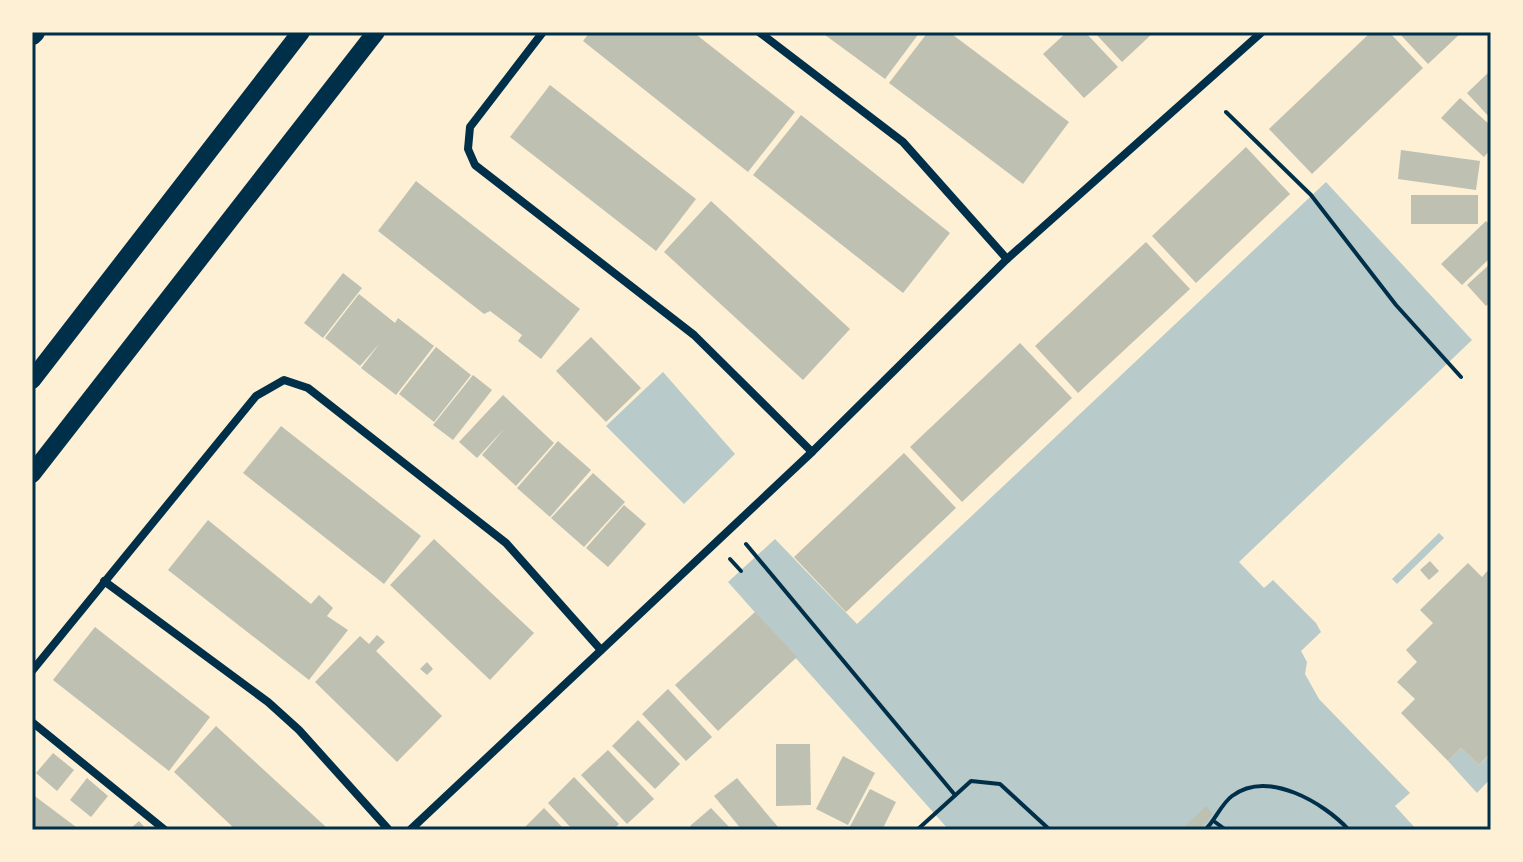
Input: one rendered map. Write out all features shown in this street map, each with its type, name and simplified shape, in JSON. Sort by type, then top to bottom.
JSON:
[{"type":"main road","points":[[32,380],[301,32]]},
{"type":"main road","points":[[32,474],[376,32]]},
{"type":"street","points":[[543,32],[470,127],[468,149],[475,165],[692,334],[812,452]]},
{"type":"street","points":[[759,32],[903,142],[1007,259]]},
{"type":"street","points":[[410,830],[812,452],[1007,259],[1204,87],[1262,32]]},
{"type":"street","points":[[32,671],[256,396],[284,380],[308,388],[506,543],[601,650]]},
{"type":"street","points":[[104,581],[268,702],[299,730],[389,830]]},
{"type":"street","points":[[32,722],[165,830]]},
{"type":"path","points":[[1226,112],[1311,195],[1396,305],[1461,377]]},
{"type":"path","points":[[746,544],[955,795]]},
{"type":"path","points":[[730,559],[741,571]]},
{"type":"path","points":[[917,830],[971,781],[1000,784],[1050,830]]},
{"type":"path","points":[[1205,830],[1232,796],[1260,786],[1305,797],[1329,810],[1349,830]]},
{"type":"path","points":[[1215,821],[1226,830]]},
{"type":"shaded area","points":[[1326,182],[1472,340],[1239,562],[1264,588],[1273,580],[1316,623],[1321,632],[1301,651],[1307,662],[1305,674],[1319,699],[1410,793],[1395,806],[1417,830],[949,830],[728,582],[775,539],[857,624]]},
{"type":"shaded area","points":[[663,372],[735,454],[684,504],[606,426]]},
{"type":"shaded area","points":[[1439,533],[1444,538],[1397,584],[1392,579]]},
{"type":"shaded area","points":[[1461,748],[1479,765],[1491,754],[1491,778],[1477,793],[1448,761]]},
{"type":"building","points":[[590,32],[693,32],[795,112],[748,172],[583,41]]},
{"type":"building","points":[[821,32],[920,32],[885,79]]},
{"type":"building","points":[[928,32],[949,32],[1069,122],[1023,184],[889,83]]},
{"type":"building","points":[[1067,32],[1085,32],[1118,67],[1084,98],[1043,54]]},
{"type":"building","points":[[1094,32],[1154,32],[1122,62]]},
{"type":"building","points":[[1371,32],[1389,32],[1423,68],[1312,174],[1269,129]]},
{"type":"building","points":[[1398,32],[1462,32],[1428,64]]},
{"type":"building","points":[[1488,73],[1491,76],[1491,119],[1467,93]]},
{"type":"building","points":[[550,85],[696,199],[656,251],[510,137]]},
{"type":"building","points":[[1460,98],[1491,126],[1491,149],[1484,157],[1441,118]]},
{"type":"building","points":[[801,115],[950,233],[903,293],[753,175]]},
{"type":"building","points":[[1246,147],[1290,194],[1196,283],[1152,236]]},
{"type":"building","points":[[1401,150],[1480,161],[1476,190],[1398,179]]},
{"type":"building","points":[[416,181],[580,309],[541,359],[518,341],[522,335],[490,311],[484,314],[378,231]]},
{"type":"building","points":[[1411,195],[1478,195],[1478,224],[1411,224]]},
{"type":"building","points":[[711,201],[850,329],[803,380],[664,252]]},
{"type":"building","points":[[1486,221],[1491,226],[1491,257],[1462,285],[1441,264]]},
{"type":"building","points":[[1146,242],[1190,289],[1078,393],[1035,346]]},
{"type":"building","points":[[1491,263],[1491,302],[1486,306],[1467,285]]},
{"type":"building","points":[[343,273],[362,288],[323,338],[304,323]]},
{"type":"building","points":[[359,294],[395,323],[398,318],[434,346],[396,395],[361,368],[380,343],[360,366],[325,338]]},
{"type":"building","points":[[591,337],[641,388],[606,422],[556,371]]},
{"type":"building","points":[[1020,343],[1072,398],[962,502],[910,447]]},
{"type":"building","points":[[436,347],[471,375],[434,422],[399,394]]},
{"type":"building","points":[[473,375],[492,390],[453,440],[433,425]]},
{"type":"building","points":[[503,395],[554,443],[516,486],[482,455],[505,428],[477,458],[459,442]]},
{"type":"building","points":[[281,426],[421,536],[384,584],[243,473]]},
{"type":"building","points":[[558,441],[591,470],[550,517],[517,488]]},
{"type":"building","points":[[904,453],[956,508],[846,612],[794,557]]},
{"type":"building","points":[[593,473],[625,502],[584,547],[551,518]]},
{"type":"building","points":[[624,505],[646,524],[608,567],[586,548]]},
{"type":"building","points":[[208,520],[311,604],[319,595],[333,608],[327,616],[348,630],[309,680],[168,570]]},
{"type":"building","points":[[434,539],[534,633],[490,680],[390,585]]},
{"type":"building","points":[[1430,561],[1439,571],[1429,580],[1420,570]]},
{"type":"building","points":[[1468,563],[1482,577],[1491,567],[1491,753],[1479,765],[1461,748],[1448,761],[1401,713],[1415,699],[1397,682],[1417,662],[1406,650],[1433,623],[1420,610]]},
{"type":"building","points":[[755,612],[797,657],[718,731],[675,685]]},
{"type":"building","points":[[95,627],[210,717],[169,771],[53,680]]},
{"type":"building","points":[[377,635],[385,642],[376,651],[442,716],[397,762],[315,682],[360,636],[369,644]]},
{"type":"building","points":[[427,662],[433,669],[427,675],[420,669]]},
{"type":"building","points":[[668,689],[712,737],[686,761],[642,714]]},
{"type":"building","points":[[638,720],[680,764],[655,789],[612,746]]},
{"type":"building","points":[[216,726],[326,827],[324,830],[236,830],[174,772]]},
{"type":"building","points":[[776,744],[810,744],[811,805],[776,806]]},
{"type":"building","points":[[608,750],[654,799],[627,824],[581,775]]},
{"type":"building","points":[[53,753],[74,770],[57,791],[36,773]]},
{"type":"building","points":[[843,756],[875,773],[848,825],[816,809]]},
{"type":"building","points":[[574,777],[619,824],[613,830],[573,830],[548,803]]},
{"type":"building","points":[[87,778],[108,796],[91,817],[70,800]]},
{"type":"building","points":[[737,778],[778,827],[775,830],[742,830],[714,796]]},
{"type":"building","points":[[870,789],[896,802],[882,830],[848,830]]},
{"type":"building","points":[[32,794],[80,830],[32,830]]},
{"type":"building","points":[[1206,806],[1212,813],[1208,821],[1197,830],[1181,830]]},
{"type":"building","points":[[544,808],[565,830],[522,830]]},
{"type":"building","points":[[711,808],[732,830],[694,830],[690,826]]},
{"type":"building","points":[[139,821],[147,830],[129,830]]}]
